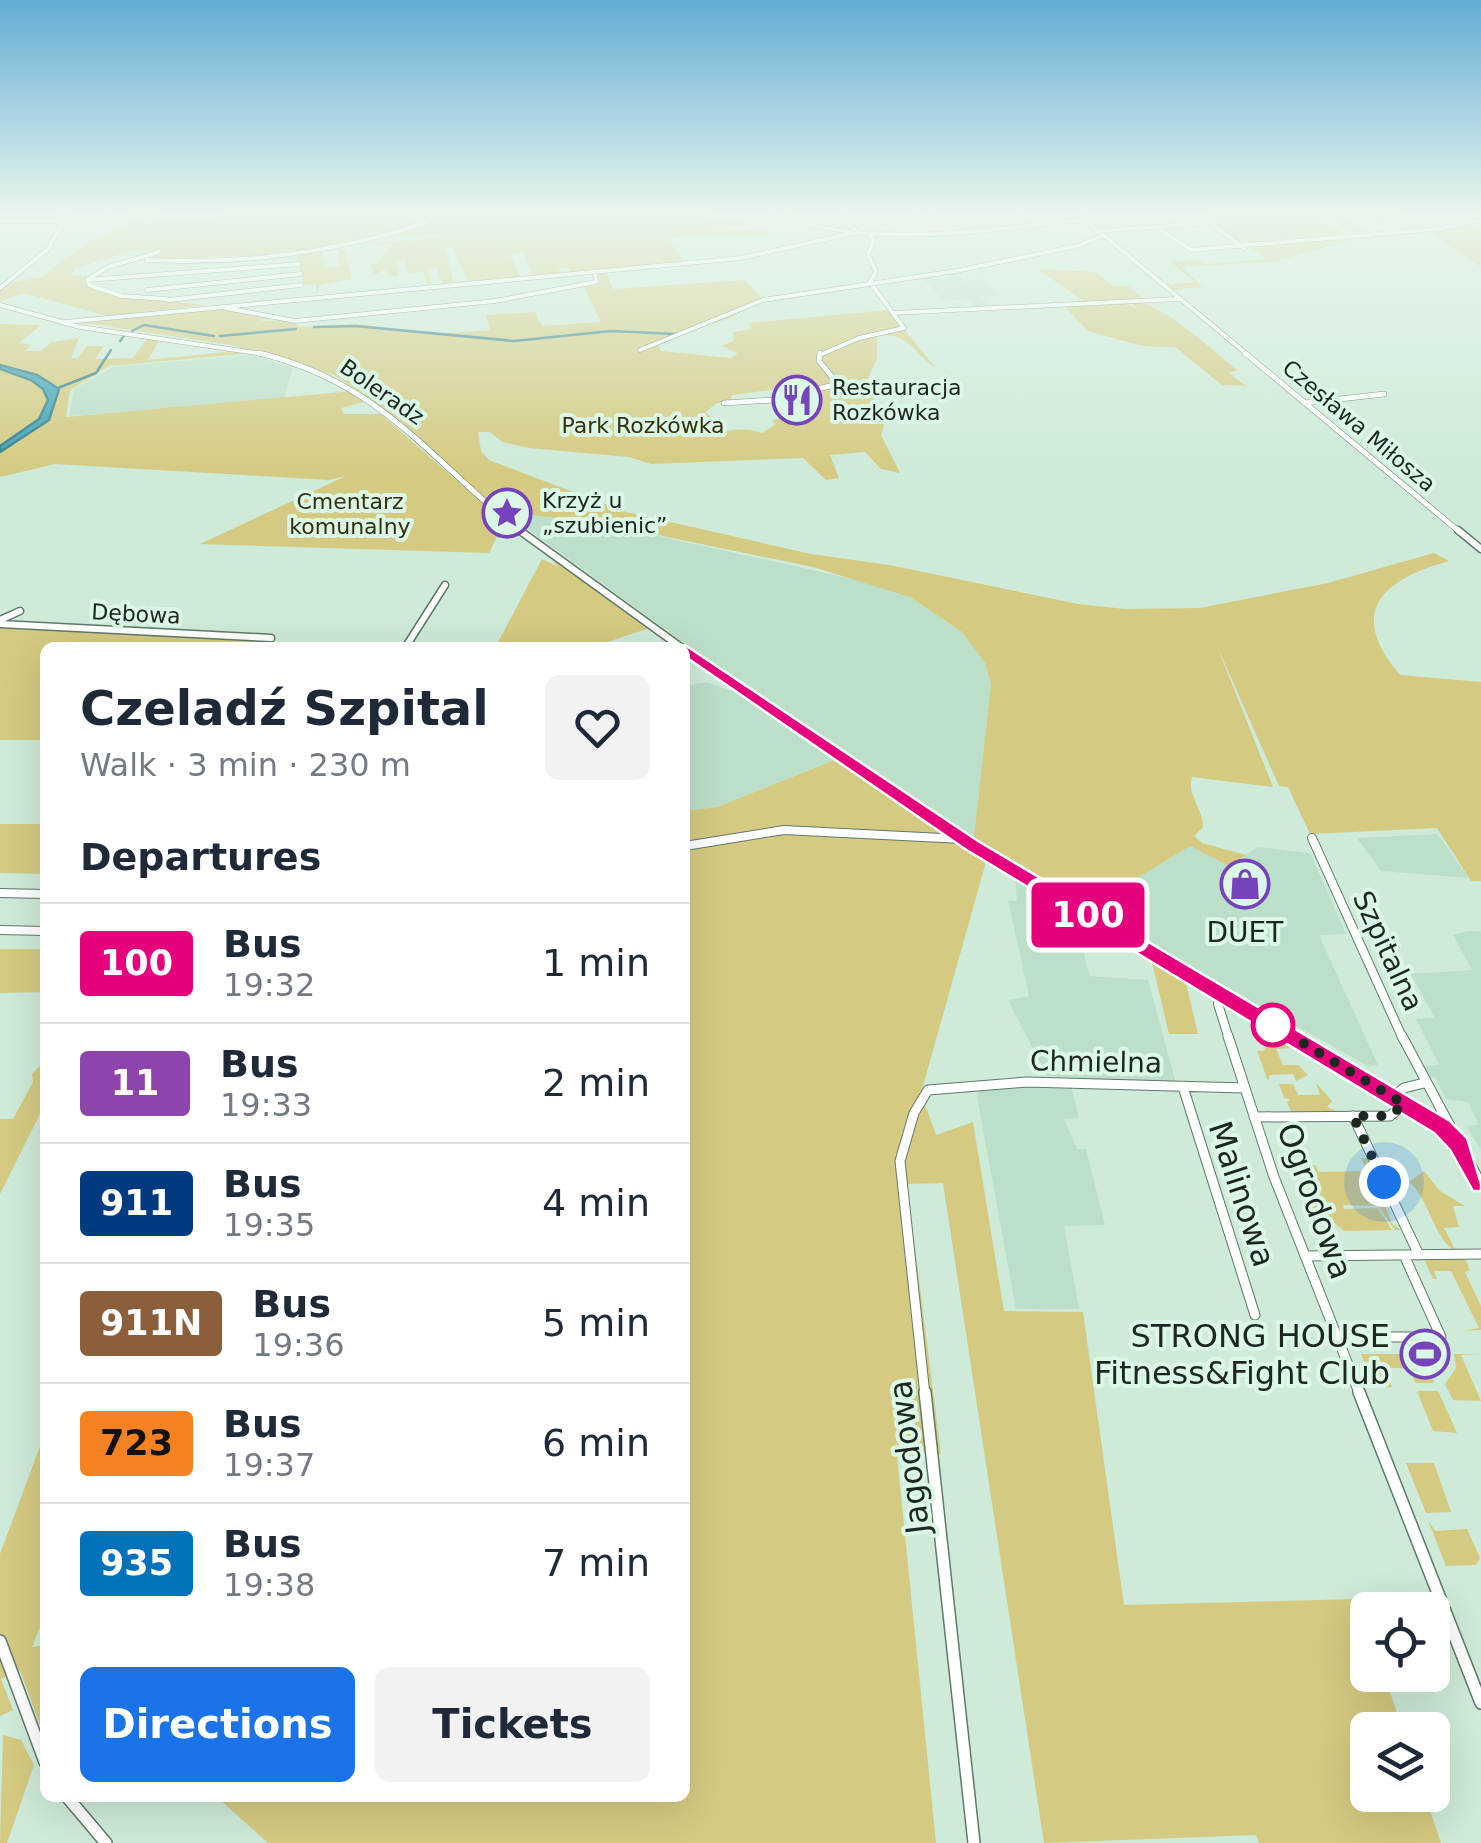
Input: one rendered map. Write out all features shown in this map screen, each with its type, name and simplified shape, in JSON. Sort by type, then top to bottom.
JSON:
[{"type":"street","points":[[173,300],[206,306]]},
{"type":"street","points":[[65,322],[275,300]]},
{"type":"street","points":[[218,305],[296,321],[484,300]]},
{"type":"street","points":[[640,350],[732,316],[754,303],[771,300]]},
{"type":"street","points":[[724,403],[773,400],[838,384],[819,361],[819,354],[858,338],[904,329],[883,300]]},
{"type":"street","points":[[893,313],[1140,300]]},
{"type":"street","name":"Czesława Miłosza","points":[[1180,300],[1481,549]]},
{"type":"street","name":"Boleradz","points":[[0,305],[65,322],[233,347],[330,375],[398,421],[487,503],[674,642]]},
{"type":"street","points":[[1304,402],[1384,394]]},
{"type":"street","points":[[408,642],[445,585]]},
{"type":"street","points":[[0,622],[20,611]]},
{"type":"street","name":"Dębowa","points":[[0,622],[271,638]]},
{"type":"street","name":"Boleradz","points":[[690,654],[962,838],[1452,1136]]},
{"type":"street","points":[[690,845],[784,830],[962,838]]},
{"type":"street","name":"Szpitalna","points":[[1312,838],[1424,1083],[1481,1184]]},
{"type":"street","points":[[0,892],[40,894]]},
{"type":"street","points":[[0,930],[40,931]]},
{"type":"street","name":"Ogrodowa","points":[[1224,996],[1218,1004],[1254,1117],[1481,1703]]},
{"type":"street","points":[[1393,1097],[1404,1088],[1424,1083]]},
{"type":"street","name":"Chmielna","points":[[946,1085],[1244,1088]]},
{"type":"street","name":"Jagodowa","points":[[946,1085],[923,1095],[900,1161],[974,1843]]},
{"type":"street","name":"Malinowa","points":[[1182,1087],[1254,1315]]},
{"type":"street","points":[[1254,1117],[1390,1116],[1404,1104]]},
{"type":"street","points":[[1424,1116],[1436,1104]]},
{"type":"street","points":[[1353,1116],[1419,1255]]},
{"type":"street","points":[[1305,1256],[1481,1254]]},
{"type":"street","points":[[1337,1337],[1441,1337],[1404,1255]]},
{"type":"street","points":[[0,1641],[40,1749]]},
{"type":"street","points":[[71,1802],[106,1843]]},
{"type":"shaded area","points":[[970,300],[983,300],[992,309],[978,309]]},
{"type":"shaded area","points":[[251,355],[293,367],[283,400],[69,416],[74,389],[113,367]]},
{"type":"shaded area","points":[[505,512],[600,523],[875,584],[910,597],[962,632],[985,663],[991,684],[974,839],[696,652],[690,642],[682,642]]},
{"type":"shaded area","points":[[707,682],[764,703],[770,715],[833,760],[717,807],[690,810],[690,685]]},
{"type":"shaded area","points":[[1438,834],[1468,878],[1381,871],[1357,838]]},
{"type":"shaded area","points":[[1190,846],[1229,866],[1258,847],[1310,853],[1346,934],[1319,935],[1378,1065],[1368,1066],[1202,973],[1127,928],[1134,923],[1099,901]]},
{"type":"shaded area","points":[[1015,879],[1077,918],[1089,976],[1148,980],[1176,1083],[1047,1076],[1008,1000],[1029,996],[1008,900],[1017,901]]},
{"type":"shaded area","points":[[1481,931],[1481,1150],[1467,1126],[1479,1125],[1468,1102],[1446,1099],[1435,1077],[1428,1077],[1423,1066],[1439,1065],[1416,1019],[1435,1018],[1411,974],[1472,970],[1453,935]]},
{"type":"shaded area","points":[[980,1086],[1071,1087],[1079,1118],[1064,1119],[1077,1149],[1086,1149],[1105,1225],[1064,1226],[1079,1309],[1016,1309],[977,1097]]},
{"type":"green space","points":[[49,300],[158,300],[205,305],[107,316]]},
{"type":"green space","name":"Park Rozkówka","points":[[590,300],[760,300],[731,318],[656,342],[661,351],[730,358],[738,353],[721,346],[734,341],[733,332],[752,329],[749,323],[888,310],[935,367],[903,340],[877,336],[877,358],[866,383],[875,401],[870,403],[885,422],[881,435],[900,473],[881,469],[865,452],[830,455],[839,478],[826,480],[803,458],[651,464],[629,457],[529,448],[502,442],[490,432],[478,432],[481,451],[489,460],[626,512],[811,554],[889,565],[1078,604],[1125,609],[1200,608],[1328,583],[1434,553],[1449,561],[1405,578],[1389,589],[1374,617],[1384,653],[1400,675],[1481,682],[1481,881],[1471,881],[1437,828],[1310,834],[1288,787],[1279,786],[1216,644],[1273,787],[1192,777],[1191,789],[1203,827],[1194,836],[1202,843],[1246,855],[1229,866],[1190,846],[1091,906],[990,847],[987,858],[995,864],[986,862],[921,1093],[936,1135],[973,1122],[1004,1311],[1083,1312],[1124,1605],[1350,1599],[1350,1692],[1390,1692],[1397,1712],[1350,1712],[1350,1812],[1431,1812],[1441,1843],[1259,1843],[1256,1835],[1044,1843],[943,1183],[907,1184],[941,1454],[897,1456],[936,1843],[268,1843],[222,1802],[690,1802],[690,810],[717,807],[842,757],[973,846],[991,684],[985,663],[962,632],[910,597],[813,567],[600,523],[505,512],[461,481],[401,421],[334,375],[231,345],[78,322],[206,307],[273,317],[260,321],[289,320],[301,327],[357,324],[440,334],[490,330],[486,315],[535,312],[542,326],[601,322]],"holes":[[[786,388],[818,404],[772,421],[776,424],[762,433],[739,430],[697,437],[680,435],[686,427],[712,417],[705,412],[717,403],[730,402],[732,395]]]},
{"type":"green space","points":[[1130,301],[1156,309],[1186,328],[1237,370],[1229,373],[1246,386],[1222,385],[1175,347],[1143,346],[1088,331],[1064,306],[1124,302],[1137,309]]},
{"type":"green space","name":"Cmentarz komunalny","points":[[0,324],[41,325],[19,343],[31,345],[25,351],[41,351],[52,342],[79,338],[71,358],[78,358],[87,346],[104,346],[95,359],[133,358],[149,336],[161,338],[148,360],[242,350],[255,353],[109,366],[70,390],[66,417],[353,391],[367,401],[341,408],[344,414],[381,414],[504,522],[489,553],[200,544],[346,476],[329,480],[55,464],[0,477]]},
{"type":"green space","points":[[546,554],[647,629],[607,642],[498,642],[542,559],[559,567]]},
{"type":"green space","points":[[0,624],[260,642],[40,642],[40,740],[0,740]]},
{"type":"green space","points":[[0,824],[40,824],[40,874],[0,873]]},
{"type":"green space","points":[[0,949],[40,949],[40,992],[0,993]]},
{"type":"green space","points":[[1152,962],[1186,983],[1198,1034],[1169,1034]]},
{"type":"green space","points":[[1262,1027],[1292,1048],[1276,1049],[1283,1065],[1298,1065],[1308,1075],[1296,1081],[1293,1074],[1270,1075],[1268,1081],[1257,1051],[1264,1051],[1266,1046],[1257,1031]]},
{"type":"green space","points":[[40,1066],[40,1114],[0,1194],[0,1119],[13,1119],[33,1082],[32,1074]]},
{"type":"green space","points":[[1316,1083],[1332,1101],[1327,1107],[1340,1113],[1301,1112],[1293,1116],[1287,1102],[1290,1099],[1284,1098],[1279,1084],[1293,1084],[1298,1095],[1320,1095]]},
{"type":"green space","points":[[1361,1158],[1368,1158],[1392,1224],[1401,1230],[1395,1230],[1378,1206],[1343,1205],[1344,1209],[1378,1208],[1392,1230],[1344,1231],[1334,1223],[1332,1236],[1327,1225],[1316,1220],[1305,1192],[1311,1187],[1302,1166],[1315,1165],[1319,1172],[1366,1171]]},
{"type":"green space","points":[[1424,1171],[1440,1191],[1465,1206],[1453,1206],[1459,1227],[1444,1228],[1456,1251],[1442,1238],[1422,1198],[1409,1182]]},
{"type":"green space","points":[[1424,1259],[1465,1259],[1470,1270],[1465,1272],[1481,1306],[1481,1330],[1463,1331],[1479,1328],[1451,1271],[1434,1271],[1437,1279],[1433,1279]]},
{"type":"green space","points":[[1361,1354],[1408,1354],[1415,1371],[1429,1371],[1434,1383],[1416,1383],[1408,1368],[1385,1368],[1392,1387],[1375,1388]]},
{"type":"green space","points":[[1454,1354],[1481,1354],[1461,1355],[1481,1401],[1453,1400],[1445,1384],[1456,1368]]},
{"type":"green space","points":[[1417,1391],[1438,1391],[1457,1433],[1433,1431]]},
{"type":"green space","points":[[40,1446],[40,1627],[32,1647],[40,1646],[40,1725],[20,1670],[1,1679],[13,1710],[0,1716],[0,1554]]},
{"type":"green space","points":[[1406,1463],[1434,1463],[1451,1512],[1426,1513]]},
{"type":"green space","points":[[1428,1520],[1435,1531],[1467,1529],[1480,1558],[1476,1565],[1446,1566]]},
{"type":"green space","points":[[3,1735],[21,1740],[34,1765],[7,1843],[0,1843]]},
{"type":"water","points":[[0,365],[37,375],[59,389],[49,420],[0,452],[0,446],[39,419],[48,400],[43,389],[31,380],[0,369]]},
{"type":"waterway","points":[[132,331],[144,325],[214,336]]},
{"type":"waterway","points":[[314,327],[356,326],[514,341],[611,331],[675,334]]},
{"type":"waterway","points":[[220,336],[296,329]]},
{"type":"waterway","points":[[120,341],[124,336]]},
{"type":"waterway","points":[[58,388],[96,373],[111,350]]},
{"type":"bus line","name":"100","points":[[690,653],[972,845],[1442,1127],[1459,1144],[1481,1184]]},
{"type":"place","name":"Restauracja Rozkówka","points":[[797,400]]},
{"type":"place","name":"Krzyż u „szubienic”","points":[[507,513]]},
{"type":"place","name":"DUET","points":[[1245,884]]},
{"type":"place","name":"STRONG HOUSE Fitness&Fight Club","points":[[1425,1354]]},
{"type":"route","points":[[1273,1025],[1404,1104],[1390,1116],[1353,1116],[1384,1182]]}]
